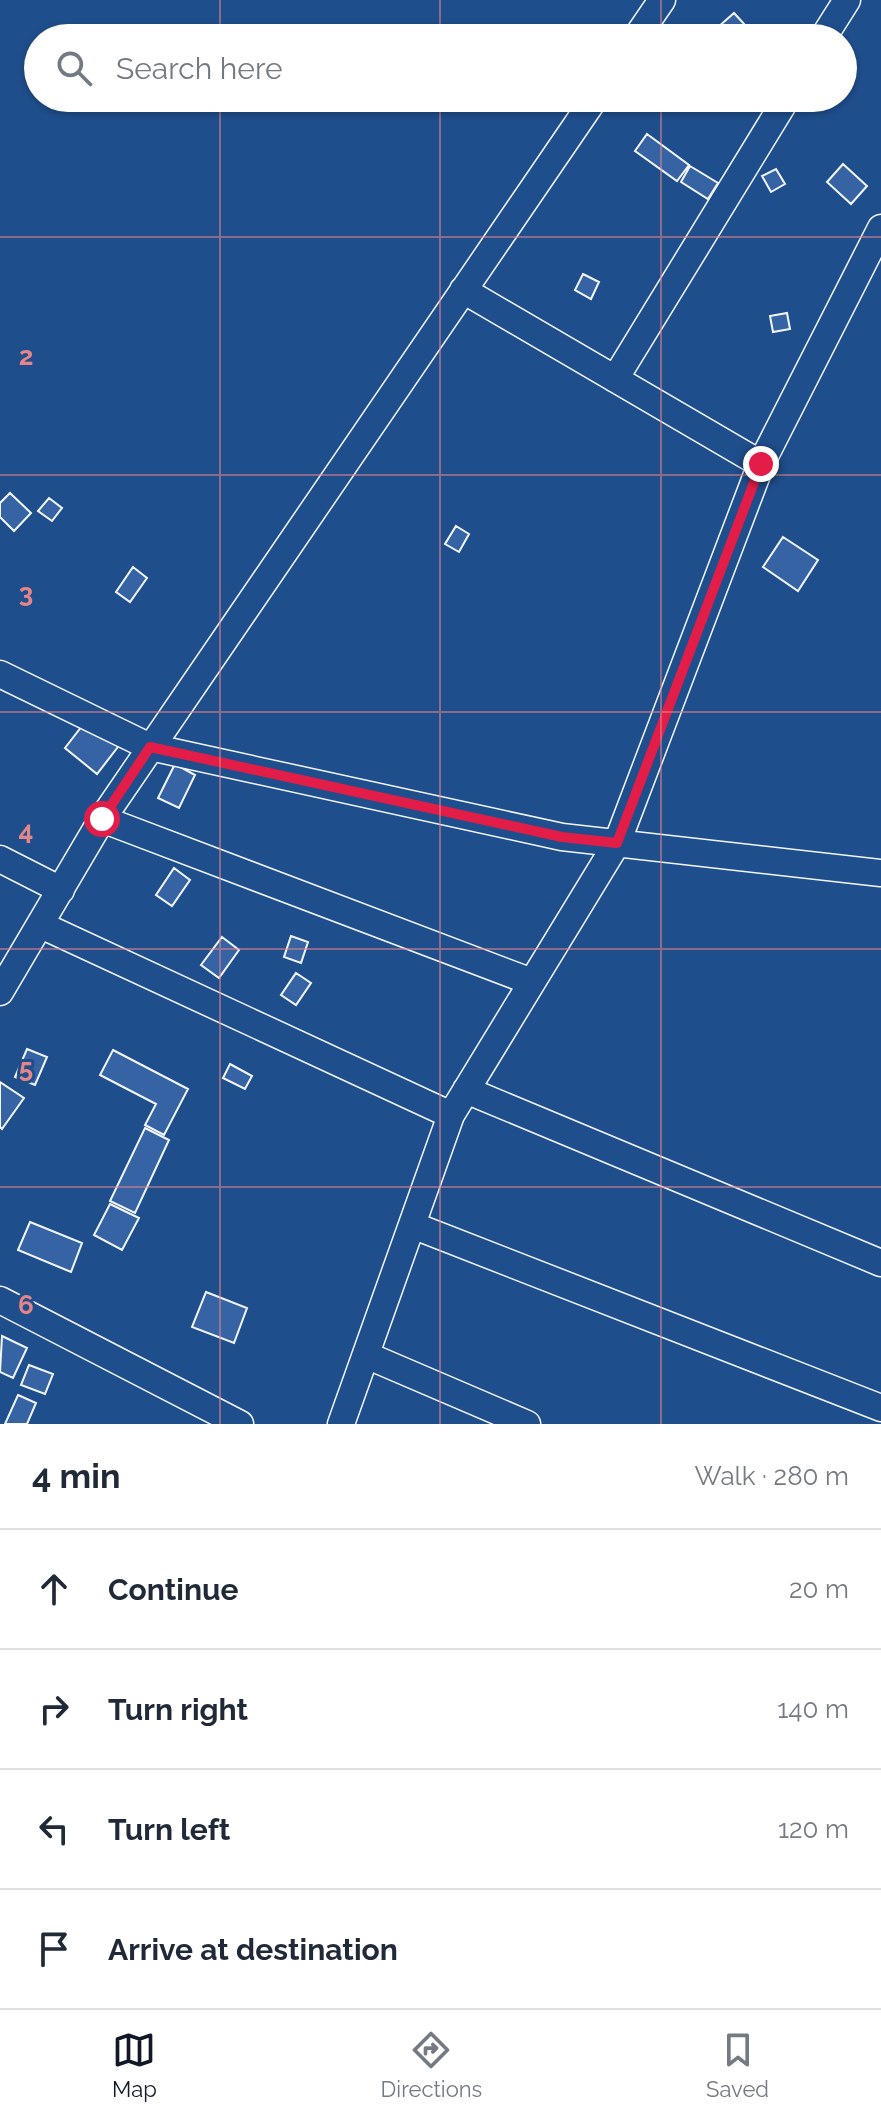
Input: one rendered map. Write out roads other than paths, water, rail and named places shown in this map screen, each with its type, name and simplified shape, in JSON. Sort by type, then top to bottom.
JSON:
[{"type":"street","points":[[646,24],[662,0]]},
{"type":"street","points":[[832,24],[847,0]]},
{"type":"street","points":[[1,987],[102,819],[150,747],[585,112]]},
{"type":"street","points":[[615,379],[778,112]]},
{"type":"street","points":[[341,1424],[451,1115],[617,843],[761,464],[881,228]]},
{"type":"street","points":[[463,290],[761,464]]},
{"type":"street","points":[[0,674],[150,747],[562,837],[881,873]]},
{"type":"street","points":[[102,819],[532,982]]},
{"type":"street","points":[[0,859],[61,890]]},
{"type":"street","points":[[41,925],[451,1115]]},
{"type":"street","points":[[466,1090],[881,1263]]},
{"type":"street","points":[[412,1225],[881,1408]]},
{"type":"street","points":[[0,1300],[240,1424]]},
{"type":"street","points":[[366,1355],[527,1424]]}]
